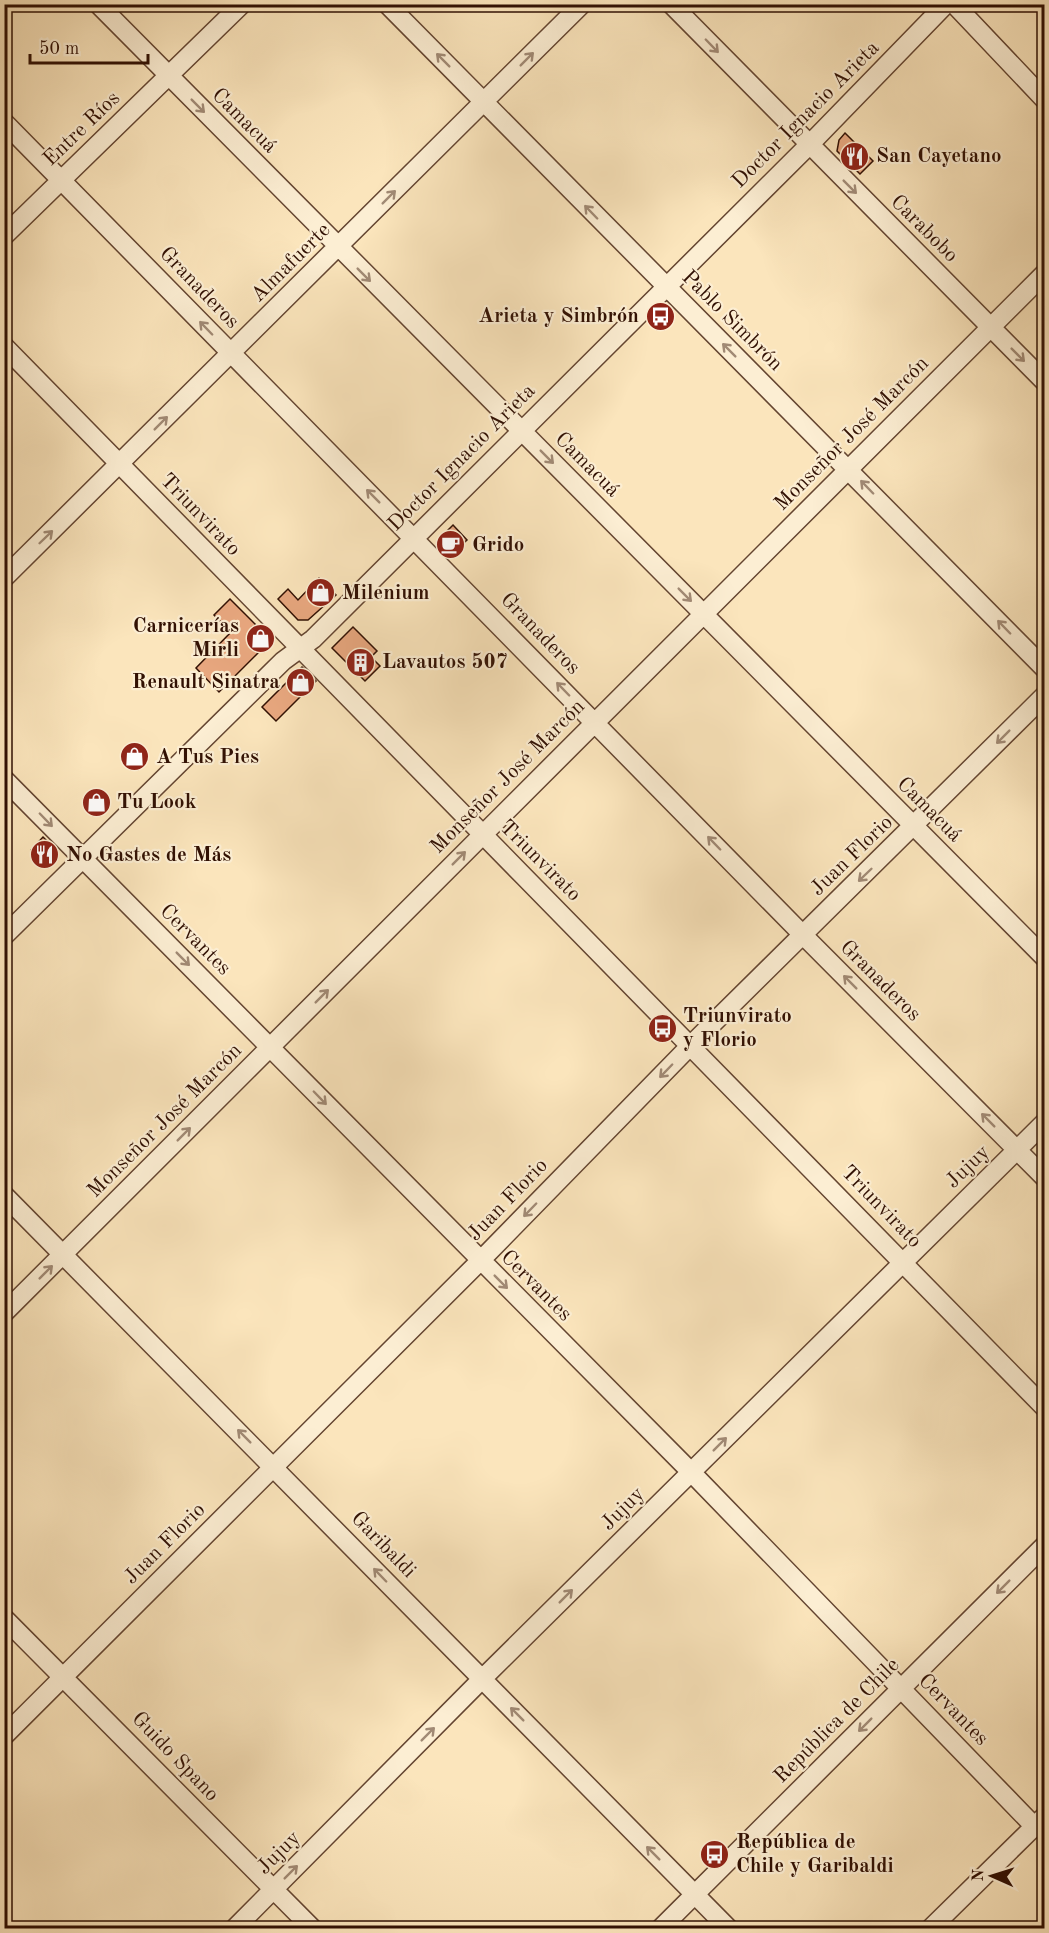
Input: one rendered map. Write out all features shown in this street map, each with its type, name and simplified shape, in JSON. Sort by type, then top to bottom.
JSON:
[{"type":"street","name":"Camacuá","points":[[98,4],[1044,957]]},
{"type":"street","name":"Entre Ríos","points":[[4,236],[242,4]]},
{"type":"street","name":"Pablo Simbrón","points":[[387,4],[1044,668]]},
{"type":"street","name":"Almafuerte","points":[[4,578],[582,4]]},
{"type":"street","name":"Carabobo","points":[[671,4],[1044,381]]},
{"type":"street","name":"Doctor Ignacio Arieta","points":[[4,936],[298,649],[313,639],[809,146],[946,4]]},
{"type":"street","points":[[954,4],[1044,99]]},
{"type":"street","name":"Granaderos","points":[[4,122],[803,935],[1044,1176]]},
{"type":"street","name":"Monseñor José Marcón","points":[[4,1313],[1044,274]]},
{"type":"street","name":"Triunvirato","points":[[4,346],[298,649],[692,1045],[1044,1407]]},
{"type":"street","name":"Juan Florio","points":[[4,1736],[480,1261],[692,1045],[914,828],[1044,696]]},
{"type":"street","name":"Cervantes","points":[[4,779],[691,1473],[901,1689],[1040,1822]]},
{"type":"street","name":"Jujuy","points":[[235,1929],[482,1679],[1044,1123]]},
{"type":"street","name":"Garibaldi","points":[[4,1195],[274,1466],[728,1929]]},
{"type":"street","name":"República de Chile","points":[[661,1929],[1044,1546]]},
{"type":"street","name":"Guido Spano","points":[[4,1618],[64,1676],[312,1929]]},
{"type":"street","points":[[932,1929],[1040,1822]]},
{"type":"building","name":"San Cayetano","points":[[845,133],[873,161],[860,174],[837,151],[839,140]]},
{"type":"building","name":"Grido","points":[[453,525],[467,540],[448,558],[440,549],[439,539]]},
{"type":"building","points":[[319,578],[336,595],[308,620],[298,620],[278,599],[288,589],[298,600]]},
{"type":"building","points":[[230,599],[271,640],[219,692],[196,668],[231,632],[214,615]]},
{"type":"building","name":"Lavautos 507","points":[[353,627],[377,651],[371,657],[380,666],[365,681],[332,648]]},
{"type":"building","points":[[302,667],[316,681],[276,721],[262,707]]},
{"type":"building","name":"Tu Look","points":[[91,790],[109,806],[100,815],[83,799]]},
{"type":"building","name":"No Gastes de Más","points":[[43,837],[54,848],[54,861],[48,867],[31,850]]},
{"type":"place","name":"San Cayetano","points":[[855,156]]},
{"type":"place","name":"Arieta y Simbrón","points":[[660,316]]},
{"type":"place","name":"Grido","points":[[451,545]]},
{"type":"place","name":"Milenium","points":[[321,593]]},
{"type":"place","name":"Carnicerías Mirli","points":[[260,638]]},
{"type":"place","name":"Lavautos 507","points":[[361,662]]},
{"type":"place","name":"Renault Sinatra","points":[[301,682]]},
{"type":"place","name":"A Tus Pies","points":[[135,757]]},
{"type":"place","name":"Tu Look","points":[[96,802]]},
{"type":"place","name":"No Gastes de Más","points":[[45,855]]},
{"type":"place","name":"Triunvirato y Florio","points":[[662,1028]]},
{"type":"place","name":"República de Chile y Garibaldi","points":[[715,1854]]}]
